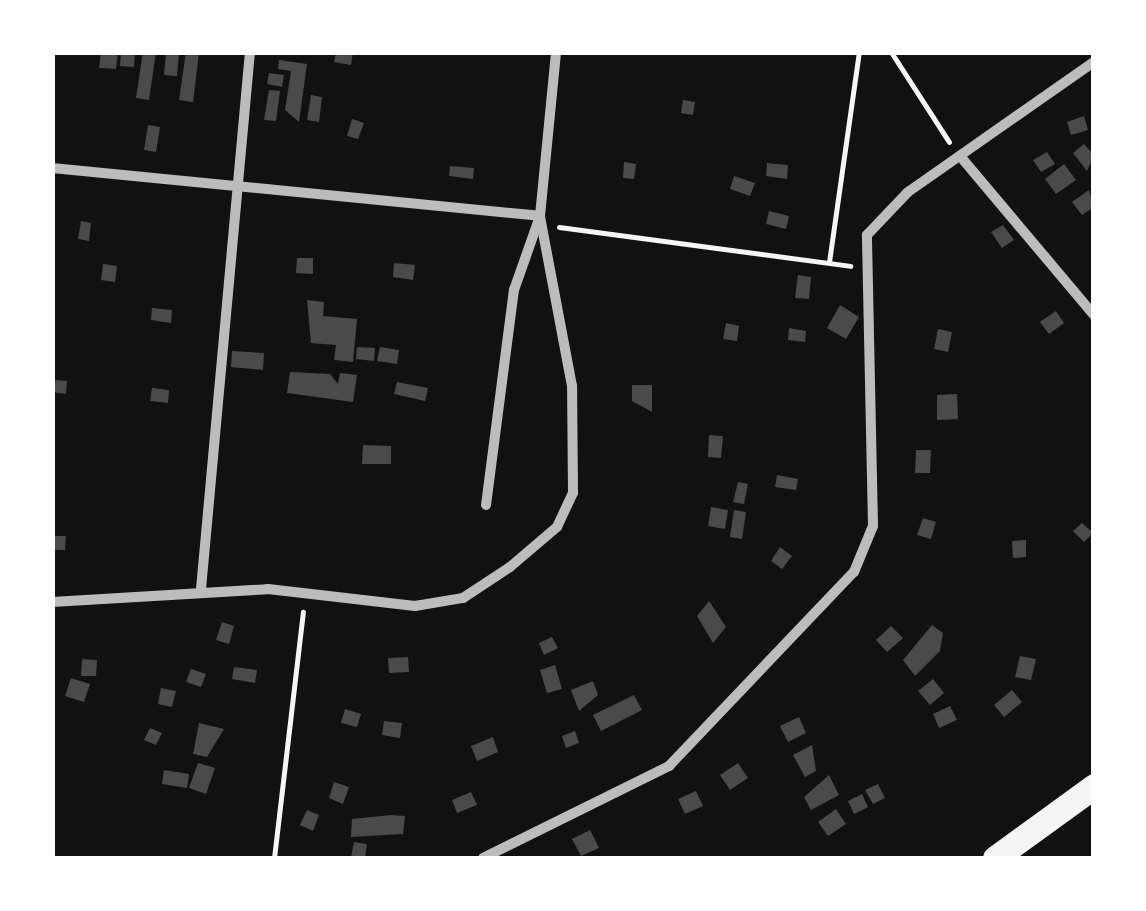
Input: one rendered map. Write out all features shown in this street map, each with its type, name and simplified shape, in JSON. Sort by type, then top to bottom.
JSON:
[{"type":"main road","points":[[995,858],[1094,786]]},
{"type":"street","points":[[201,589],[250,52]]},
{"type":"street","points":[[486,505],[514,290],[540,216],[556,52]]},
{"type":"street","points":[[483,858],[670,766],[866,555],[874,526],[868,236],[880,217],[1094,62]]},
{"type":"street","points":[[960,156],[1094,316]]},
{"type":"street","points":[[52,168],[238,193],[540,216]]},
{"type":"street","points":[[52,602],[201,589],[305,594],[414,606],[463,598],[557,527],[572,493],[572,386],[540,216]]},
{"type":"path","points":[[829,263],[860,52]]},
{"type":"path","points":[[891,52],[960,156]]},
{"type":"path","points":[[540,216],[566,230],[868,268]]},
{"type":"path","points":[[274,858],[305,594]]},
{"type":"building","points":[[101,52],[118,52],[116,69],[99,68]]},
{"type":"building","points":[[121,52],[135,52],[134,67],[120,66]]},
{"type":"building","points":[[143,52],[156,52],[149,100],[136,98]]},
{"type":"building","points":[[166,52],[179,52],[177,76],[164,75]]},
{"type":"building","points":[[186,52],[199,53],[193,102],[179,100]]},
{"type":"building","points":[[336,52],[353,52],[351,65],[334,62]]},
{"type":"building","points":[[279,60],[307,64],[299,122],[285,110],[291,71],[278,69]]},
{"type":"building","points":[[269,73],[284,75],[282,87],[267,84]]},
{"type":"building","points":[[269,90],[280,91],[276,121],[264,120]]},
{"type":"building","points":[[311,95],[322,97],[319,122],[307,120]]},
{"type":"building","points":[[683,100],[695,102],[693,115],[681,113]]},
{"type":"building","points":[[1084,116],[1088,130],[1071,135],[1067,122]]},
{"type":"building","points":[[352,119],[364,123],[358,139],[347,136]]},
{"type":"building","points":[[148,125],[160,127],[156,152],[144,150]]},
{"type":"building","points":[[1084,144],[1094,155],[1087,171],[1073,153]]},
{"type":"building","points":[[1047,152],[1055,164],[1041,172],[1033,160]]},
{"type":"building","points":[[624,162],[636,164],[634,179],[623,178]]},
{"type":"building","points":[[767,163],[788,165],[787,179],[766,176]]},
{"type":"building","points":[[1064,164],[1076,180],[1056,194],[1045,179]]},
{"type":"building","points":[[450,166],[474,168],[473,179],[449,176]]},
{"type":"building","points":[[734,176],[755,183],[750,196],[730,189]]},
{"type":"building","points":[[1089,190],[1094,207],[1082,215],[1072,202]]},
{"type":"building","points":[[769,211],[789,216],[786,229],[766,224]]},
{"type":"building","points":[[81,221],[91,223],[89,241],[78,239]]},
{"type":"building","points":[[1003,225],[1014,240],[1002,248],[991,232]]},
{"type":"building","points":[[297,258],[313,258],[313,274],[296,273]]},
{"type":"building","points":[[394,263],[415,265],[413,280],[393,277]]},
{"type":"building","points":[[103,264],[117,266],[115,282],[101,280]]},
{"type":"building","points":[[798,275],[811,277],[809,299],[795,298]]},
{"type":"building","points":[[307,300],[324,302],[323,316],[357,319],[353,362],[334,360],[336,345],[311,343]]},
{"type":"building","points":[[840,305],[859,317],[846,339],[827,328]]},
{"type":"building","points":[[152,308],[172,310],[171,323],[151,320]]},
{"type":"building","points":[[1056,311],[1064,323],[1049,334],[1040,322]]},
{"type":"building","points":[[726,323],[739,326],[737,341],[723,339]]},
{"type":"building","points":[[789,328],[806,331],[805,342],[788,340]]},
{"type":"building","points":[[938,329],[952,332],[948,352],[934,349]]},
{"type":"building","points":[[357,347],[375,348],[374,361],[356,359]]},
{"type":"building","points":[[380,347],[399,350],[397,364],[377,361]]},
{"type":"building","points":[[232,351],[264,353],[263,370],[231,367]]},
{"type":"building","points":[[290,372],[330,374],[338,384],[340,373],[357,375],[353,402],[287,393]]},
{"type":"building","points":[[53,380],[67,381],[66,394],[52,392]]},
{"type":"building","points":[[397,382],[428,388],[425,401],[394,394]]},
{"type":"building","points":[[632,385],[652,385],[652,412],[632,401]]},
{"type":"building","points":[[152,388],[169,390],[168,403],[150,401]]},
{"type":"building","points":[[957,394],[958,419],[937,420],[937,395]]},
{"type":"building","points":[[709,435],[723,436],[721,458],[708,457]]},
{"type":"building","points":[[363,445],[391,446],[391,464],[362,464]]},
{"type":"building","points":[[916,450],[931,450],[930,473],[915,473]]},
{"type":"building","points":[[777,475],[798,479],[796,490],[775,487]]},
{"type":"building","points":[[738,482],[748,484],[744,504],[733,502]]},
{"type":"building","points":[[711,507],[728,510],[725,529],[708,526]]},
{"type":"building","points":[[734,510],[746,512],[742,539],[730,537]]},
{"type":"building","points":[[923,518],[936,522],[931,539],[917,535]]},
{"type":"building","points":[[1082,523],[1093,533],[1084,542],[1073,531]]},
{"type":"building","points":[[52,536],[66,536],[65,550],[52,550]]},
{"type":"building","points":[[1026,540],[1026,557],[1013,558],[1012,541]]},
{"type":"building","points":[[780,547],[792,556],[782,569],[771,561]]},
{"type":"building","points":[[709,601],[726,627],[713,643],[697,616]]},
{"type":"building","points":[[222,622],[234,626],[229,644],[216,640]]},
{"type":"building","points":[[932,625],[943,633],[940,651],[915,676],[903,660]]},
{"type":"building","points":[[891,626],[903,638],[887,652],[876,640]]},
{"type":"building","points":[[552,637],[558,648],[544,655],[539,643]]},
{"type":"building","points":[[1020,656],[1036,659],[1031,680],[1015,677]]},
{"type":"building","points":[[408,657],[409,672],[389,673],[388,658]]},
{"type":"building","points":[[82,659],[97,660],[96,676],[81,676]]},
{"type":"building","points":[[555,665],[562,689],[547,693],[540,670]]},
{"type":"building","points":[[234,667],[257,670],[255,683],[232,679]]},
{"type":"building","points":[[191,669],[206,674],[201,687],[186,682]]},
{"type":"building","points":[[71,678],[90,684],[84,702],[65,696]]},
{"type":"building","points":[[933,679],[944,693],[930,705],[918,691]]},
{"type":"building","points":[[593,681],[598,695],[579,711],[571,690]]},
{"type":"building","points":[[161,688],[176,691],[172,707],[158,704]]},
{"type":"building","points":[[1012,690],[1022,702],[1004,717],[994,705]]},
{"type":"building","points":[[634,695],[642,710],[601,731],[593,715]]},
{"type":"building","points":[[950,706],[957,720],[939,728],[933,714]]},
{"type":"building","points":[[345,709],[361,714],[357,727],[341,723]]},
{"type":"building","points":[[799,717],[806,733],[788,742],[780,726]]},
{"type":"building","points":[[384,721],[402,723],[400,738],[382,735]]},
{"type":"building","points":[[199,723],[224,729],[207,757],[193,754]]},
{"type":"building","points":[[150,728],[162,733],[156,745],[144,740]]},
{"type":"building","points":[[575,731],[579,743],[566,748],[562,736]]},
{"type":"building","points":[[493,737],[498,752],[477,761],[471,746]]},
{"type":"building","points":[[812,745],[816,771],[805,777],[793,755]]},
{"type":"building","points":[[198,763],[215,768],[206,794],[189,788]]},
{"type":"building","points":[[738,763],[748,778],[730,790],[720,775]]},
{"type":"building","points":[[164,770],[189,774],[187,788],[162,784]]},
{"type":"building","points":[[829,775],[839,795],[811,810],[804,797]]},
{"type":"building","points":[[334,782],[349,787],[343,804],[329,798]]},
{"type":"building","points":[[878,784],[885,798],[873,804],[865,790]]},
{"type":"building","points":[[696,791],[703,806],[685,814],[678,799]]},
{"type":"building","points":[[471,792],[477,805],[457,813],[452,800]]},
{"type":"building","points":[[862,794],[868,807],[854,814],[848,801]]},
{"type":"building","points":[[836,809],[846,824],[828,836],[818,822]]},
{"type":"building","points":[[307,810],[319,815],[313,831],[300,825]]},
{"type":"building","points":[[405,816],[403,834],[351,837],[352,819]]},
{"type":"building","points":[[590,830],[599,848],[581,856],[572,839]]},
{"type":"building","points":[[354,842],[367,844],[365,858],[351,858]]}]
